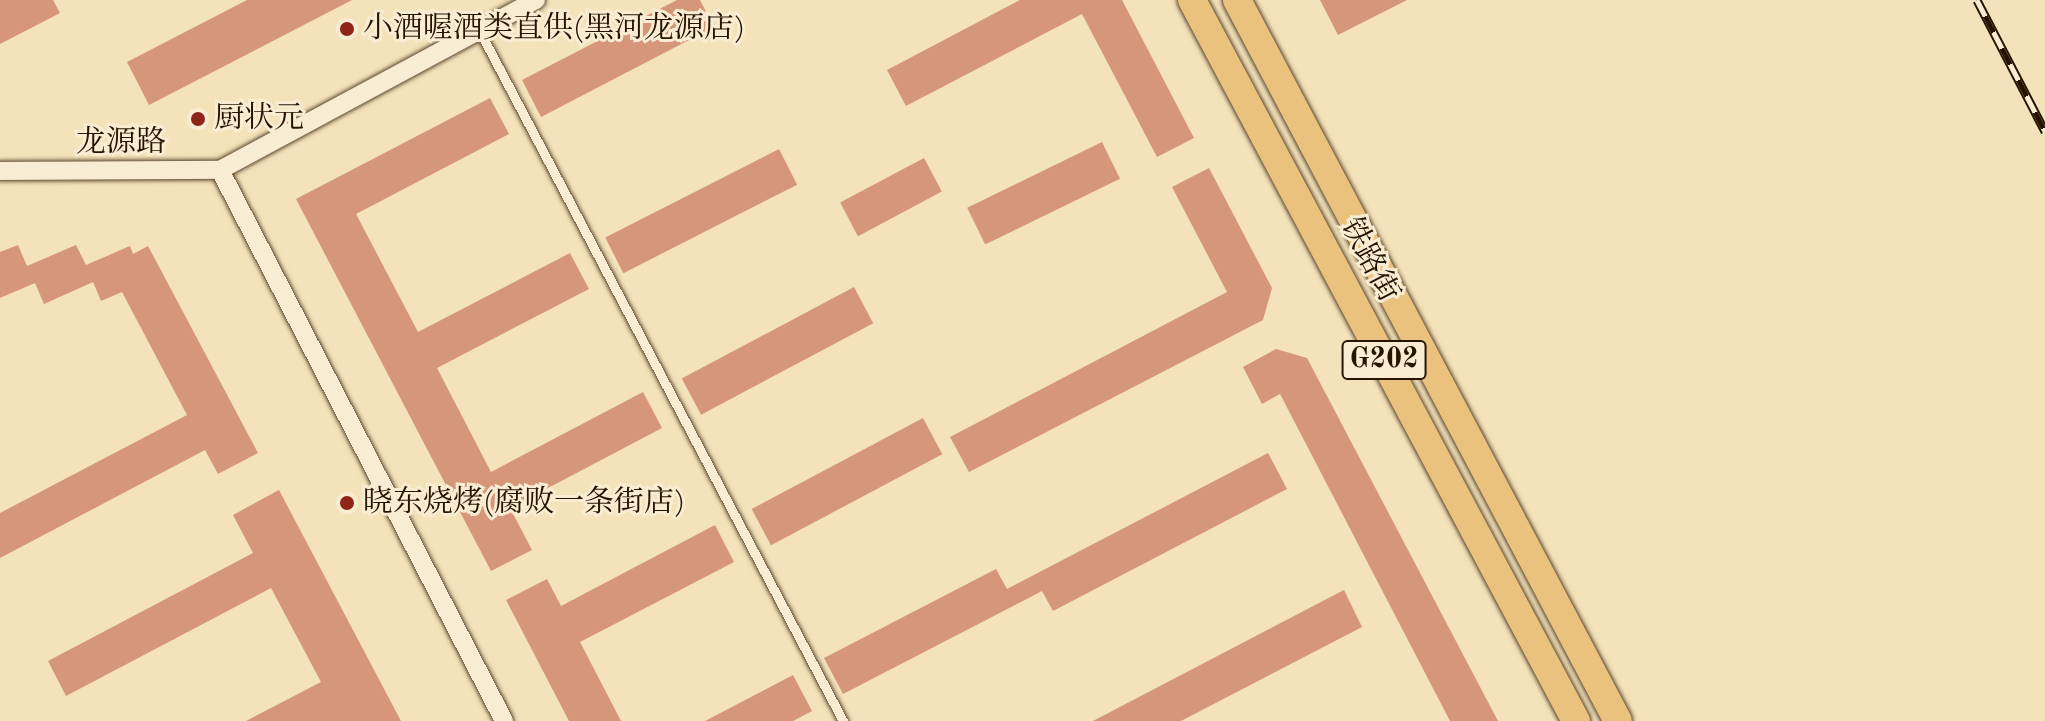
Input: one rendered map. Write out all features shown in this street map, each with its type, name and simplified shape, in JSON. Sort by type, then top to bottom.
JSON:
[{"type":"main road","name":"铁路街","points":[[1192,0],[1576,721]]},
{"type":"main road","name":"铁路街","points":[[1237,0],[1618,721]]},
{"type":"street","name":"龙源路","points":[[0,171],[220,170],[536,0]]},
{"type":"street","points":[[220,170],[504,721]]},
{"type":"lane","points":[[479,30],[843,721]]},
{"type":"building","points":[[0,0],[53,0],[60,13],[0,44]]},
{"type":"building","points":[[247,0],[352,0],[149,105],[127,62]]},
{"type":"building","points":[[677,0],[700,0],[714,27],[541,117],[522,80]]},
{"type":"building","points":[[1020,0],[1122,0],[1194,138],[1157,157],[1082,14],[906,106],[887,70]]},
{"type":"building","points":[[1320,0],[1407,0],[1338,35]]},
{"type":"building","points":[[490,98],[509,134],[356,214],[418,332],[570,253],[589,289],[437,368],[491,472],[643,392],[662,428],[510,508],[532,550],[491,571],[296,199]]},
{"type":"building","points":[[1102,142],[1120,179],[985,245],[967,208]]},
{"type":"building","points":[[779,149],[797,185],[623,273],[605,238]]},
{"type":"building","points":[[924,158],[942,192],[858,236],[840,203]]},
{"type":"building","points":[[1209,168],[1272,288],[1263,320],[969,472],[950,437],[1227,292],[1172,187]]},
{"type":"building","points":[[18,245],[27,266],[76,245],[86,265],[130,246],[133,254],[148,246],[258,453],[218,474],[205,450],[0,558],[0,513],[187,415],[122,292],[101,301],[93,282],[44,304],[35,283],[0,298],[0,252]]},
{"type":"building","points":[[854,287],[873,323],[701,415],[682,379]]},
{"type":"building","points":[[1276,349],[1307,358],[1498,721],[1450,721],[1280,394],[1262,404],[1243,367]]},
{"type":"building","points":[[923,418],[942,454],[771,545],[752,509]]},
{"type":"building","points":[[1268,453],[1287,489],[1053,611],[1042,591],[843,694],[824,658],[996,569],[1007,589]]},
{"type":"building","points":[[279,490],[401,721],[246,721],[321,682],[271,588],[66,696],[48,661],[253,553],[233,515]]},
{"type":"building","points":[[715,525],[734,562],[580,642],[621,721],[569,721],[506,600],[547,579],[561,606]]},
{"type":"building","points":[[1344,590],[1362,627],[1181,721],[1093,721]]},
{"type":"building","points":[[793,675],[812,711],[793,721],[705,721]]},
{"type":"railway","points":[[1977,0],[2045,131]]},
{"type":"place","name":"小酒喔酒类直供(黑河龙源店)","points":[[347,29]]},
{"type":"place","name":"厨状元","points":[[198,119]]},
{"type":"place","name":"晓东烧烤(腐败一条街店)","points":[[347,503]]}]
